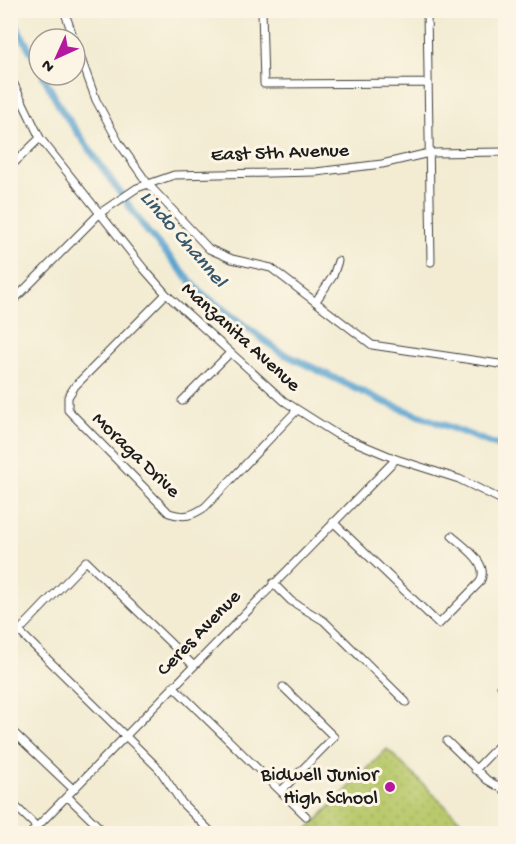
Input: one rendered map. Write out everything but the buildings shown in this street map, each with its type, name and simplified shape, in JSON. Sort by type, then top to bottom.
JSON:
[{"type":"street","points":[[64,10],[70,27]]},
{"type":"street","points":[[262,10],[264,84],[427,83]]},
{"type":"street","points":[[427,10],[431,262]]},
{"type":"street","points":[[87,74],[106,123],[148,184],[209,249],[232,259],[271,268],[366,341],[379,347],[506,365]]},
{"type":"street","name":"Manzanita Avenue","points":[[10,76],[40,138],[166,294],[230,353],[297,410],[336,434],[396,459],[459,479],[506,502]]},
{"type":"street","points":[[10,167],[40,138]]},
{"type":"street","name":"East 5th Avenue","points":[[10,304],[106,208],[137,188],[174,175],[316,172],[351,169],[429,153],[506,152]]},
{"type":"street","points":[[316,301],[333,276],[338,261]]},
{"type":"street","name":"Moraga Drive","points":[[166,294],[75,386],[68,397],[68,410],[75,420],[169,513],[181,517],[194,514],[205,507],[297,410]]},
{"type":"street","points":[[182,401],[230,353]]},
{"type":"street","name":"Ceres Avenue","points":[[30,834],[396,459]]},
{"type":"street","points":[[333,522],[439,624],[480,582],[484,574],[483,566],[452,536]]},
{"type":"street","points":[[193,665],[86,561],[19,631],[159,769],[182,803],[213,834]]},
{"type":"street","points":[[273,583],[291,601],[324,621],[406,702]]},
{"type":"street","points":[[173,686],[306,816]]},
{"type":"street","points":[[281,791],[334,737],[283,687]]},
{"type":"street","points":[[10,729],[73,789]]},
{"type":"street","points":[[475,770],[506,738]]},
{"type":"street","points":[[447,741],[475,770],[506,791]]},
{"type":"street","points":[[67,796],[106,834]]},
{"type":"street","points":[[10,801],[36,826]]},
{"type":"green space","name":"Bidwell Junior High School","points":[[387,749],[473,833],[304,833]]},
{"type":"waterway","name":"Lindo Channel","points":[[10,15],[27,45]]},
{"type":"waterway","name":"Lindo Channel","points":[[49,87],[61,109],[147,231],[200,292],[280,352],[382,401],[506,449]]},
{"type":"place","name":"Bidwell Junior High School","points":[[390,787]]}]
